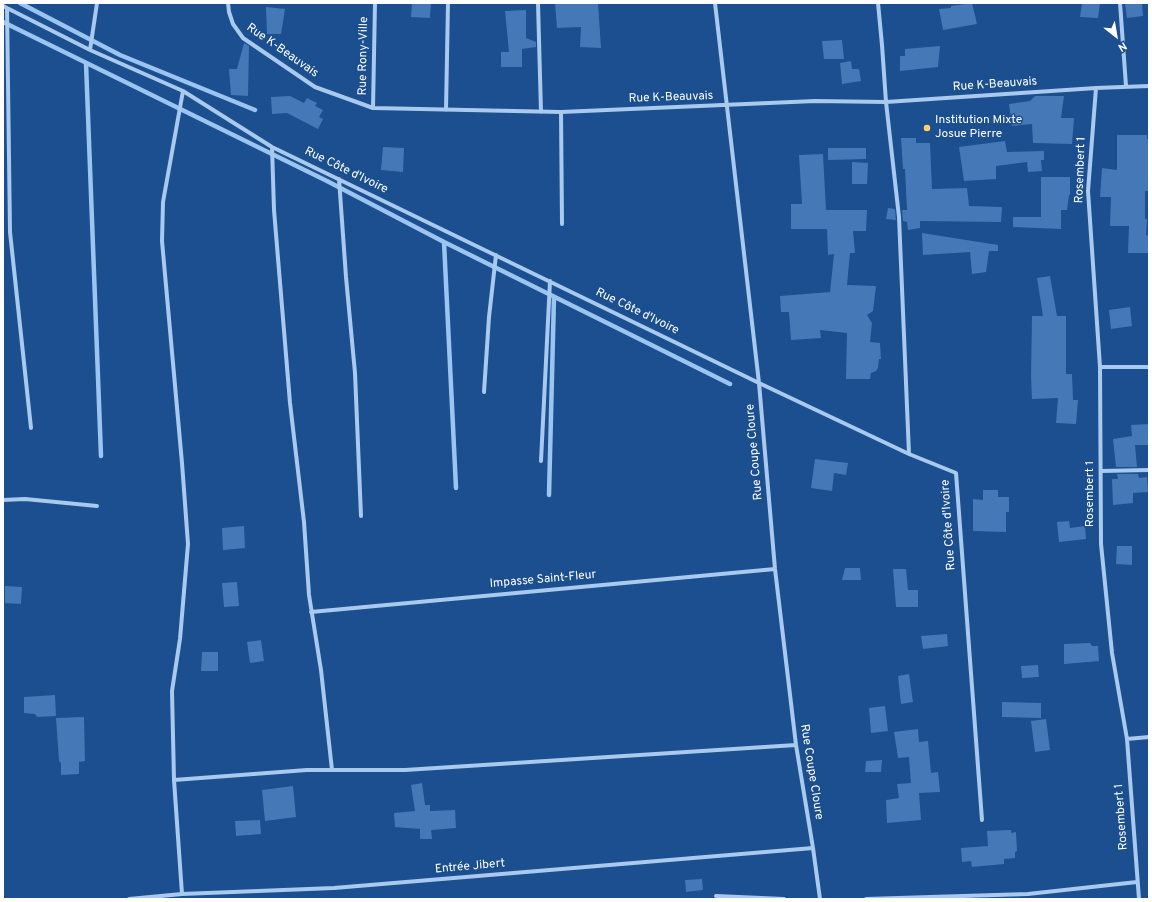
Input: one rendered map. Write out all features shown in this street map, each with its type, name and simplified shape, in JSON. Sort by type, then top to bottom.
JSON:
[{"type":"street","points":[[90,50],[97,3]]},
{"type":"street","name":"Rue K-Beauvais","points":[[228,3],[233,24],[243,38],[315,87],[373,108],[561,112],[815,101],[886,102],[1126,86],[1149,86]]},
{"type":"street","name":"Rue Rony-Ville","points":[[373,108],[375,3]]},
{"type":"street","points":[[446,110],[448,3]]},
{"type":"street","points":[[538,3],[541,112]]},
{"type":"street","name":"Rue Coupe Cloure","points":[[715,3],[760,382],[775,569],[796,745],[820,899]]},
{"type":"street","points":[[878,3],[886,102],[899,217],[910,454]]},
{"type":"street","points":[[1120,3],[1126,86]]},
{"type":"street","points":[[5,7],[10,232],[31,428]]},
{"type":"street","name":"Rue Côte d'Ivoire","points":[[5,7],[90,50],[183,91],[272,147],[910,454],[956,473],[982,820]]},
{"type":"street","name":"Rosembert 1","points":[[1096,88],[1088,191],[1100,367],[1101,544],[1111,646],[1127,739],[1138,899]]},
{"type":"street","points":[[182,894],[174,780],[172,691],[180,639],[188,544],[162,241],[163,202],[183,91]]},
{"type":"street","points":[[561,112],[562,224]]},
{"type":"street","points":[[272,147],[274,210],[290,404],[304,522],[309,595],[321,670],[332,770]]},
{"type":"street","points":[[339,179],[355,373],[361,516]]},
{"type":"street","points":[[484,392],[489,317],[496,255]]},
{"type":"street","points":[[541,461],[550,281]]},
{"type":"street","points":[[1100,367],[1149,367]]},
{"type":"street","points":[[1101,471],[1149,470]]},
{"type":"street","points":[[3,500],[25,499],[97,506]]},
{"type":"street","name":"Impasse Saint-Fleur","points":[[311,612],[775,569]]},
{"type":"street","points":[[1127,739],[1149,737]]},
{"type":"street","points":[[174,780],[307,770],[405,770],[796,745]]},
{"type":"street","name":"Entrée Jibert","points":[[129,899],[182,894],[334,888],[813,848]]},
{"type":"street","points":[[866,899],[1028,894],[1137,882]]},
{"type":"street","points":[[1028,894],[1029,899]]},
{"type":"street","points":[[716,896],[784,899]]},
{"type":"building","points":[[412,3],[431,3],[430,18],[411,17]]},
{"type":"building","points":[[555,3],[598,3],[601,48],[580,47],[581,27],[557,28]]},
{"type":"building","points":[[972,3],[977,24],[943,30],[939,9]]},
{"type":"building","points":[[1082,3],[1100,3],[1098,18],[1080,17]]},
{"type":"building","points":[[1125,3],[1142,3],[1143,16],[1127,18]]},
{"type":"building","points":[[266,7],[285,9],[281,34],[267,34]]},
{"type":"building","points":[[526,10],[526,38],[536,42],[536,47],[522,49],[522,67],[501,67],[501,52],[509,52],[505,11]]},
{"type":"building","points":[[842,40],[844,59],[824,59],[822,41]]},
{"type":"building","points":[[244,43],[249,46],[248,96],[231,95],[229,69],[237,69]]},
{"type":"building","points":[[940,46],[938,67],[900,71],[900,56],[905,56],[905,49]]},
{"type":"building","points":[[851,61],[852,69],[859,69],[861,81],[842,84],[840,63]]},
{"type":"building","points":[[290,96],[304,103],[307,98],[317,103],[315,106],[323,110],[319,117],[323,119],[318,129],[287,113],[272,114],[271,97]]},
{"type":"building","points":[[1035,96],[1064,96],[1061,118],[1074,118],[1072,144],[1033,143],[1032,124],[1012,126],[1009,104],[1030,101]]},
{"type":"building","points":[[1117,135],[1147,135],[1147,139],[1149,139],[1149,191],[1145,191],[1145,219],[1147,219],[1146,235],[1149,236],[1149,253],[1128,253],[1129,226],[1110,226],[1111,197],[1100,197],[1102,168],[1117,170]]},
{"type":"building","points":[[901,138],[916,138],[916,143],[930,143],[932,189],[967,188],[969,206],[1002,207],[1001,222],[920,221],[920,228],[908,230],[907,222],[903,221],[902,210],[907,210],[905,169],[903,169]]},
{"type":"building","points":[[1005,141],[1007,152],[1044,151],[1044,160],[1041,160],[1042,171],[1028,172],[1027,162],[996,166],[996,179],[964,181],[959,147]]},
{"type":"building","points":[[383,147],[404,148],[403,172],[381,170]]},
{"type":"building","points":[[828,148],[866,148],[866,159],[828,160]]},
{"type":"building","points":[[823,154],[826,210],[867,210],[866,231],[853,231],[855,253],[850,253],[847,285],[876,286],[873,311],[867,315],[872,323],[870,342],[880,343],[881,359],[879,359],[878,368],[876,371],[871,373],[870,379],[846,379],[847,333],[820,330],[821,338],[791,340],[789,312],[781,312],[780,296],[830,292],[834,254],[828,255],[827,229],[791,229],[791,204],[802,204],[799,155]]},
{"type":"building","points":[[852,162],[868,163],[867,184],[852,184]]},
{"type":"building","points":[[1041,177],[1070,177],[1070,195],[1067,210],[1061,210],[1061,229],[1013,227],[1013,217],[1041,217]]},
{"type":"building","points":[[888,208],[895,209],[896,220],[886,219]]},
{"type":"building","points":[[922,233],[998,245],[998,251],[989,251],[986,272],[972,274],[970,252],[923,255]]},
{"type":"building","points":[[1050,276],[1057,316],[1066,316],[1066,374],[1072,374],[1073,400],[1078,400],[1076,424],[1056,423],[1058,398],[1032,399],[1032,316],[1043,316],[1037,278]]},
{"type":"building","points":[[1130,307],[1132,326],[1111,329],[1109,310]]},
{"type":"building","points":[[1149,424],[1149,445],[1135,445],[1137,467],[1116,467],[1113,439],[1132,436],[1131,425]]},
{"type":"building","points":[[815,459],[848,463],[846,475],[834,473],[832,491],[811,488]]},
{"type":"building","points":[[1117,474],[1138,474],[1139,478],[1147,477],[1148,492],[1133,493],[1133,503],[1113,505],[1112,479],[1118,479]]},
{"type":"building","points":[[983,490],[998,490],[998,497],[1009,497],[1009,512],[1006,512],[1006,532],[973,531],[973,499],[983,500]]},
{"type":"building","points":[[1069,521],[1070,528],[1085,526],[1086,539],[1059,542],[1057,522]]},
{"type":"building","points":[[244,526],[245,548],[223,550],[222,528]]},
{"type":"building","points":[[1117,546],[1132,546],[1132,565],[1116,564]]},
{"type":"building","points":[[845,568],[860,568],[861,580],[842,580]]},
{"type":"building","points":[[893,569],[906,569],[908,590],[918,590],[918,607],[896,607]]},
{"type":"building","points":[[237,582],[239,606],[224,607],[222,583]]},
{"type":"building","points":[[5,586],[22,587],[21,604],[5,603]]},
{"type":"building","points":[[947,634],[948,646],[923,649],[921,636]]},
{"type":"building","points":[[261,640],[264,661],[250,663],[247,642]]},
{"type":"building","points":[[1090,643],[1092,646],[1098,646],[1099,661],[1064,664],[1064,644]]},
{"type":"building","points":[[202,652],[218,652],[218,671],[201,671]]},
{"type":"building","points":[[1038,665],[1039,677],[1022,678],[1021,666]]},
{"type":"building","points":[[909,674],[913,702],[901,704],[898,676]]},
{"type":"building","points":[[55,695],[56,716],[37,717],[35,714],[24,713],[24,697]]},
{"type":"building","points":[[1002,702],[1041,703],[1041,718],[1002,717]]},
{"type":"building","points":[[885,706],[888,731],[871,733],[869,708]]},
{"type":"building","points":[[84,717],[85,761],[79,762],[79,774],[61,775],[56,718]]},
{"type":"building","points":[[1046,719],[1050,750],[1035,752],[1031,721]]},
{"type":"building","points":[[918,729],[919,742],[928,741],[931,773],[938,772],[940,792],[919,793],[921,820],[887,823],[886,800],[899,798],[897,784],[911,783],[909,757],[898,758],[894,732]]},
{"type":"building","points":[[882,760],[881,772],[865,772],[866,761]]},
{"type":"building","points":[[422,783],[425,805],[430,805],[430,811],[455,810],[456,828],[431,830],[432,839],[420,839],[420,829],[395,827],[394,813],[415,811],[411,785]]},
{"type":"building","points":[[293,786],[296,817],[265,821],[262,790]]},
{"type":"building","points":[[260,820],[261,834],[236,836],[235,821]]},
{"type":"building","points":[[1011,830],[1011,833],[1016,832],[1017,851],[1015,852],[1015,858],[1004,859],[1004,864],[972,867],[971,861],[962,862],[961,848],[988,846],[987,831]]},
{"type":"building","points":[[702,879],[703,890],[686,892],[685,880]]},
{"type":"waterway","points":[[20,3],[120,55],[255,110]]},
{"type":"waterway","points":[[3,22],[327,181],[444,242],[730,384]]},
{"type":"waterway","points":[[86,63],[101,456]]},
{"type":"waterway","points":[[444,242],[456,488]]},
{"type":"waterway","points":[[549,495],[554,297]]},
{"type":"place","name":"Institution Mixte Josue Pierre","points":[[927,128]]}]
